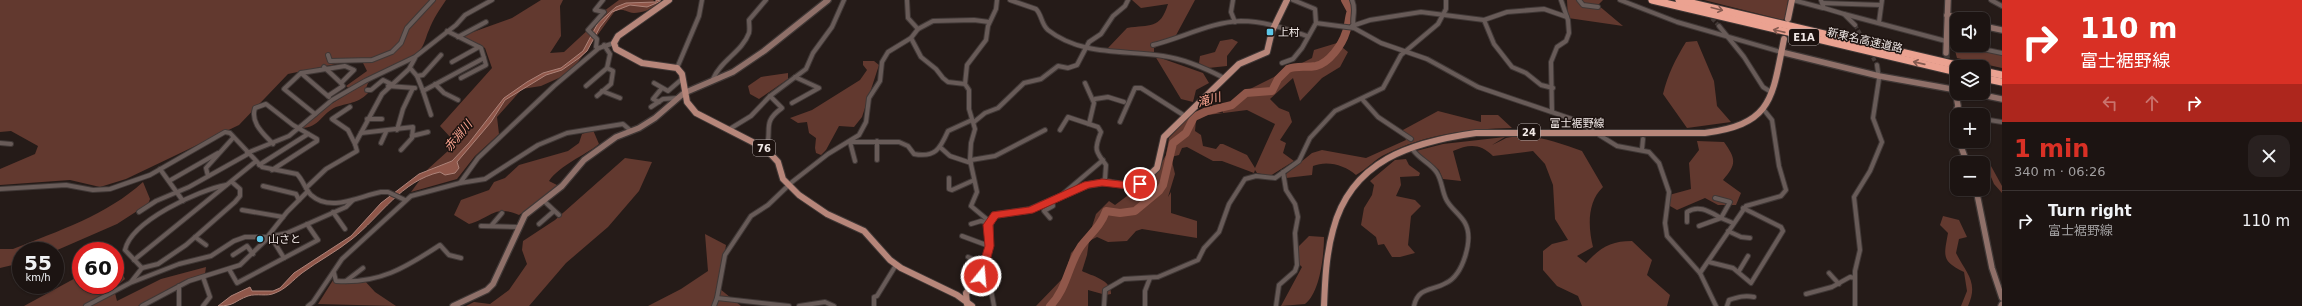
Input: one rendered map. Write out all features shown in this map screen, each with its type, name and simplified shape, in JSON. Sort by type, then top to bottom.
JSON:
[{"type":"highway","name":"新東名高速道路","points":[[1652,0],[1950,70]]},
{"type":"highway","name":"新東名高速道路","points":[[1679,0],[1950,63]]},
{"type":"highway","points":[[1990,72],[2002,75]]},
{"type":"highway","points":[[1990,79],[2002,82]]},
{"type":"main road","points":[[669,0],[618,36],[614,43],[616,49],[642,63],[677,68]]},
{"type":"main road","points":[[968,305],[966,294],[979,279],[990,246],[989,222],[995,215],[1024,212],[1059,199],[1080,188],[1102,182],[1129,186],[1140,184],[1157,168],[1164,137],[1238,64],[1267,52],[1274,27],[1287,0]]},
{"type":"main road","points":[[1788,19],[1793,0]]},
{"type":"main road","name":"富士裾野線","points":[[1324,306],[1329,241],[1334,223],[1343,204],[1356,186],[1373,169],[1386,159],[1423,142],[1457,135],[1508,132],[1723,132],[1749,123],[1764,110],[1771,92],[1784,39]]},
{"type":"main road","name":"76","points":[[677,68],[680,70],[687,102],[696,113],[766,149],[774,156],[783,179],[820,210],[864,231],[896,265],[956,295],[968,305]]},
{"type":"street","points":[[328,55],[330,61],[336,62],[353,59],[372,60],[392,52],[401,43],[406,28],[432,0]]},
{"type":"street","points":[[139,212],[156,201],[208,176],[247,153],[273,144],[299,129],[332,100],[365,81],[415,57],[456,25],[464,15],[492,0]]},
{"type":"street","points":[[599,48],[596,47],[596,37],[588,30],[604,12],[595,10],[603,0]]},
{"type":"street","points":[[677,68],[699,16],[702,0]]},
{"type":"street","points":[[713,79],[719,66],[744,41],[750,28],[749,20],[766,0]]},
{"type":"street","points":[[453,306],[487,290],[494,284],[525,215],[562,186],[584,160],[616,137],[659,115],[676,98],[684,93],[713,79],[733,72],[828,0]]},
{"type":"street","points":[[728,130],[751,116],[770,96],[806,69],[813,53],[832,27],[844,0]]},
{"type":"street","points":[[907,0],[908,18],[918,29]]},
{"type":"street","points":[[989,222],[971,206],[977,192],[972,181],[971,162],[971,137],[975,129],[969,109],[969,90],[965,84],[967,65],[986,40],[989,22],[996,9],[997,0]]},
{"type":"street","points":[[1010,0],[1033,7],[1041,14],[1043,24],[1047,29],[1084,48],[1103,52],[1165,57],[1200,66],[1224,78]]},
{"type":"street","points":[[850,142],[876,141],[903,143],[914,154],[921,156],[933,154],[941,148],[948,131],[973,121],[985,113],[998,108],[1024,84],[1041,79],[1058,66],[1068,68],[1077,65],[1084,48],[1089,42],[1101,34],[1113,16],[1125,6],[1128,0]]},
{"type":"street","points":[[1233,0],[1231,12],[1235,22]]},
{"type":"street","points":[[1282,63],[1293,59],[1316,23],[1315,9],[1293,0]]},
{"type":"street","points":[[1352,0],[1355,4],[1356,12],[1353,27]]},
{"type":"street","points":[[1104,306],[1105,290],[1112,285],[1127,278],[1150,278],[1163,276],[1198,260],[1204,248],[1219,232],[1229,204],[1245,179],[1253,176],[1275,178],[1299,161],[1310,138],[1335,111],[1382,88],[1387,75],[1405,51],[1419,38],[1438,26],[1445,14],[1446,0]]},
{"type":"street","points":[[1552,112],[1553,88],[1551,62],[1557,47],[1566,41],[1569,33],[1567,17],[1561,0]]},
{"type":"street","points":[[1579,0],[1583,6],[1598,7]]},
{"type":"street","points":[[1620,0],[1677,22],[1781,52],[1879,76],[1950,89]]},
{"type":"street","points":[[1793,0],[1950,42]]},
{"type":"street","points":[[1876,0],[1880,5]]},
{"type":"street","points":[[1879,22],[1880,5],[1882,0]]},
{"type":"street","points":[[1946,53],[1944,40],[1948,0]]},
{"type":"street","points":[[1991,0],[2002,6]]},
{"type":"street","points":[[1824,8],[1821,1],[1880,5]]},
{"type":"street","points":[[1316,23],[1353,27],[1370,20],[1388,19],[1411,13],[1445,14],[1484,20],[1507,12],[1528,12],[1535,9],[1553,12],[1567,17]]},
{"type":"street","points":[[1844,14],[1855,25]]},
{"type":"street","points":[[714,306],[720,289],[725,255],[751,216],[768,205],[789,185],[828,154],[850,142],[859,135],[866,122],[870,98],[880,81],[884,57],[893,48],[911,38],[918,29],[939,20],[989,22]]},
{"type":"street","points":[[1484,20],[1494,44],[1512,67],[1526,73],[1541,85],[1553,88]]},
{"type":"street","points":[[1153,45],[1172,41],[1219,25],[1242,21],[1274,27],[1308,36]]},
{"type":"street","points":[[458,37],[486,22]]},
{"type":"street","points":[[1719,26],[1728,36],[1763,88],[1771,92]]},
{"type":"street","points":[[1353,27],[1381,43],[1426,58],[1478,86],[1575,120],[1617,146],[1642,149],[1652,155],[1664,174],[1669,192],[1665,223],[1667,236],[1700,273],[1716,306]]},
{"type":"street","points":[[1990,27],[2002,30]]},
{"type":"street","points":[[447,31],[480,47],[484,58],[486,65],[461,78]]},
{"type":"street","points":[[911,38],[921,57],[936,69],[943,78],[948,82],[965,84]]},
{"type":"street","points":[[460,183],[478,158],[553,87],[565,80],[599,48],[604,45],[614,43]]},
{"type":"street","points":[[586,86],[607,68],[610,54],[604,45]]},
{"type":"street","points":[[452,62],[480,47]]},
{"type":"street","points":[[1990,50],[2002,53]]},
{"type":"street","points":[[417,76],[424,75],[442,55]]},
{"type":"street","points":[[355,144],[367,119],[389,85],[411,68],[415,57]]},
{"type":"street","points":[[423,91],[484,58]]},
{"type":"street","points":[[1855,306],[1855,271],[1860,250],[1854,197],[1870,171],[1882,142],[1873,118],[1879,76],[1877,65]]},
{"type":"street","points":[[315,114],[284,89],[301,73],[324,67],[345,66],[354,70],[341,83],[343,86],[328,96]]},
{"type":"street","points":[[324,67],[341,83]]},
{"type":"street","points":[[411,68],[417,76],[419,87],[423,91],[431,115]]},
{"type":"street","points":[[597,96],[611,84],[613,71],[607,68]]},
{"type":"street","points":[[301,73],[332,100]]},
{"type":"street","points":[[792,103],[819,88],[794,77]]},
{"type":"street","points":[[654,83],[668,91],[682,78]]},
{"type":"street","points":[[367,90],[371,90],[383,80],[389,85],[413,88],[419,87]]},
{"type":"street","points":[[1084,83],[1095,99],[1093,114],[1089,124]]},
{"type":"street","points":[[435,84],[444,93],[458,100]]},
{"type":"street","points":[[397,130],[403,109],[413,88]]},
{"type":"street","points":[[659,102],[653,99],[662,88]]},
{"type":"street","points":[[1120,122],[1135,88],[1141,88],[1185,116]]},
{"type":"street","points":[[602,91],[620,98]]},
{"type":"street","points":[[766,149],[768,144],[767,121],[772,114],[782,108],[770,96]]},
{"type":"street","points":[[651,107],[670,97],[676,98]]},
{"type":"street","points":[[1990,97],[2002,99]]},
{"type":"street","points":[[1095,99],[1108,98],[1124,102]]},
{"type":"street","points":[[1362,99],[1378,117],[1411,139]]},
{"type":"street","points":[[272,170],[317,141],[266,104],[255,108],[253,112],[254,120],[273,144]]},
{"type":"street","points":[[142,306],[179,286],[240,265],[253,254],[269,237],[283,217],[300,200],[326,169],[357,151],[348,130],[332,119],[350,107]]},
{"type":"street","points":[[1700,273],[1709,262],[1743,208],[1781,196],[1786,190],[1786,185],[1779,166],[1772,120],[1764,110]]},
{"type":"street","points":[[1060,130],[1068,117],[1098,127],[1101,132],[1096,144],[1096,152],[1106,165],[1106,172],[1102,182]]},
{"type":"street","points":[[367,119],[382,119]]},
{"type":"street","points":[[1575,120],[1590,120]]},
{"type":"street","points":[[1990,120],[2002,122]]},
{"type":"street","points":[[308,306],[342,259],[405,200],[422,192],[485,179],[538,145],[566,133],[623,124],[630,130]]},
{"type":"street","points":[[361,133],[386,132],[413,127],[412,136],[401,150]]},
{"type":"street","points":[[941,148],[950,156],[971,162],[995,156],[1045,130]]},
{"type":"street","points":[[0,190],[66,185],[101,191],[136,180],[160,169],[224,132],[230,132],[233,138],[257,163],[272,170],[297,174],[302,178],[307,190],[324,202],[333,204],[354,200],[374,193],[388,192],[405,200]]},
{"type":"street","points":[[381,143],[386,132]]},
{"type":"street","points":[[412,136],[428,132]]},
{"type":"street","points":[[134,260],[227,185],[257,163],[308,134]]},
{"type":"street","points":[[208,176],[206,168],[233,138]]},
{"type":"street","points":[[1642,149],[1643,139]]},
{"type":"street","points":[[876,141],[877,160]]},
{"type":"street","points":[[0,142],[11,144]]},
{"type":"street","points":[[850,142],[855,161]]},
{"type":"street","points":[[1413,150],[1417,156],[1437,172],[1446,200],[1466,224],[1467,244],[1464,262],[1458,274],[1447,283],[1420,293],[1416,297],[1414,306]]},
{"type":"street","points":[[169,181],[218,153]]},
{"type":"street","points":[[1059,199],[1103,160]]},
{"type":"street","points":[[160,169],[183,201]]},
{"type":"street","points":[[1276,306],[1279,285],[1295,271],[1297,265],[1295,233],[1298,217],[1295,204],[1286,190],[1283,172]]},
{"type":"street","points":[[949,178],[949,189],[952,190],[972,181]]},
{"type":"street","points":[[130,283],[142,268],[158,264],[195,237],[240,196],[240,189],[232,182]]},
{"type":"street","points":[[142,268],[126,254],[127,244],[151,218],[204,190],[227,185]]},
{"type":"street","points":[[264,186],[296,194],[300,200]]},
{"type":"street","points":[[1977,196],[1992,268],[2001,291],[2002,298]]},
{"type":"street","points":[[1698,226],[1721,218],[1730,202],[1715,198]]},
{"type":"street","points":[[86,306],[130,283],[179,264],[211,256],[234,241],[245,237],[269,237],[288,233],[346,207],[354,200]]},
{"type":"street","points":[[544,201],[559,215]]},
{"type":"street","points":[[1050,218],[1044,211],[1053,206],[1052,202]]},
{"type":"street","points":[[1687,222],[1686,212],[1701,208],[1733,223]]},
{"type":"street","points":[[1709,262],[1728,264],[1739,271],[1751,282],[1783,231],[1781,227],[1743,208]]},
{"type":"street","points":[[242,210],[283,217]]},
{"type":"street","points":[[539,224],[554,211]]},
{"type":"street","points":[[333,212],[345,229]]},
{"type":"street","points":[[491,226],[502,213]]},
{"type":"street","points":[[971,224],[981,221],[989,222]]},
{"type":"street","points":[[229,269],[237,283],[318,240],[307,224]]},
{"type":"street","points":[[481,226],[519,227]]},
{"type":"street","points":[[1728,231],[1743,240],[1750,238]]},
{"type":"street","points":[[962,236],[990,246]]},
{"type":"street","points":[[195,237],[206,245]]},
{"type":"street","points":[[269,237],[284,258]]},
{"type":"street","points":[[334,272],[336,281],[366,282],[398,273],[440,245],[449,255],[461,258]]},
{"type":"street","points":[[232,255],[247,246],[253,254]]},
{"type":"street","points":[[1739,271],[1748,256]]},
{"type":"street","points":[[968,257],[983,267],[994,277],[991,290],[994,306]]},
{"type":"street","points":[[874,306],[874,297],[877,296],[896,265]]},
{"type":"street","points":[[344,282],[363,268]]},
{"type":"street","points":[[1829,273],[1839,284]]},
{"type":"street","points":[[203,277],[210,297],[203,306]]},
{"type":"street","points":[[1806,294],[1812,294],[1839,284],[1850,277],[1855,278]]},
{"type":"street","points":[[1145,306],[1145,290],[1150,278]]},
{"type":"street","points":[[179,286],[179,306]]},
{"type":"street","points":[[1727,306],[1729,300],[1738,297],[1747,295],[1754,297]]},
{"type":"street","points":[[717,298],[789,306]]},
{"type":"street","points":[[799,306],[825,302],[834,306]]},
{"type":"shaded area","points":[[0,0],[446,0],[432,22],[420,50],[406,60],[373,78],[368,84],[366,91],[370,91],[362,98],[336,107],[313,126],[302,128],[328,106],[352,91],[346,86],[367,71],[363,63],[350,61],[288,74],[239,125],[126,179],[100,187],[70,180],[0,185],[0,169],[35,154],[38,146],[11,131],[0,132]]},
{"type":"shaded area","points":[[541,0],[563,0],[560,6],[561,36],[550,53],[564,52],[604,15],[604,11],[619,0],[653,0],[658,4],[653,8],[637,13],[631,13],[623,10],[615,11],[570,73],[541,86],[522,89],[497,117],[499,134],[475,156],[457,179],[411,192],[428,169],[449,150],[451,138],[440,126],[492,68],[485,48],[462,36],[512,18]]},
{"type":"shaded area","points":[[656,0],[661,1],[647,7],[630,5],[612,12],[600,27],[587,51],[579,58],[562,70],[546,75],[505,100],[491,122],[457,162],[459,168],[455,173],[445,175],[440,172],[414,183],[392,200],[363,230],[352,239],[302,273],[279,291],[269,295],[251,295],[231,304],[218,306],[231,296],[250,287],[252,291],[273,291],[280,288],[294,273],[351,236],[381,203],[419,174],[452,161],[469,143],[504,98],[543,73],[561,68],[583,51],[598,23],[616,7],[626,3],[656,2]]},
{"type":"shaded area","points":[[1132,0],[1195,0],[1174,39],[1154,48],[1154,54],[1107,53],[1108,48],[1127,28],[1148,26],[1158,22],[1165,12],[1168,4],[1141,8]]},
{"type":"shaded area","points":[[1567,0],[1603,0],[1598,5],[1623,26],[1568,18]]},
{"type":"shaded area","points":[[1704,0],[1788,0],[1786,17],[1783,20]]},
{"type":"shaded area","points":[[1232,39],[1238,42],[1227,56],[1227,66],[1208,68],[1199,63],[1200,56],[1215,52],[1220,41]]},
{"type":"shaded area","points":[[1697,41],[1714,81],[1717,106],[1731,122],[1687,128],[1663,94],[1672,67],[1686,42]]},
{"type":"shaded area","points":[[1337,43],[1348,52],[1340,67],[1322,78],[1300,101],[1293,78],[1270,99],[1279,108],[1289,112],[1292,122],[1280,140],[1286,143],[1283,153],[1294,161],[1270,176],[1257,173],[1255,170],[1254,173],[1222,161],[1213,161],[1187,147],[1182,148],[1179,155],[1171,157],[1175,174],[1168,197],[1171,192],[1171,213],[1197,221],[1197,238],[1142,229],[1136,231],[1127,241],[1108,242],[1097,237],[1089,241],[1087,255],[1082,271],[1105,282],[1110,289],[1111,294],[1106,295],[1088,290],[1088,306],[1036,306],[1065,276],[1071,253],[1090,233],[1096,214],[1109,201],[1115,205],[1131,193],[1136,198],[1156,190],[1155,174],[1166,155],[1169,138],[1190,116],[1198,111],[1223,113],[1222,108],[1250,89],[1312,58],[1314,50]],"holes":[[[1247,110],[1275,124],[1255,168],[1247,155],[1223,144],[1220,144],[1216,149],[1203,146],[1201,135],[1195,131],[1196,120],[1200,116]]]},
{"type":"shaded area","points":[[1955,52],[1987,52],[2002,55],[2002,68],[1990,65],[1990,60],[1966,60],[1957,58]]},
{"type":"shaded area","points":[[1155,56],[1203,73],[1209,83],[1196,90],[1193,102],[1181,99]]},
{"type":"shaded area","points":[[863,61],[874,61],[879,65],[862,117],[854,127],[839,126],[826,150],[821,155],[816,153],[816,138],[809,133],[807,122],[798,123],[790,118],[812,110],[860,80],[867,70],[863,65]]},
{"type":"shaded area","points":[[788,73],[788,79],[759,99],[750,94],[748,86],[761,77]]},
{"type":"shaded area","points":[[1438,111],[1481,122],[1481,115],[1498,115],[1512,128],[1463,131],[1432,137],[1401,147],[1382,156],[1356,175],[1352,171],[1336,164],[1324,163],[1313,166],[1312,175],[1286,178],[1285,175],[1312,153],[1322,150],[1366,158],[1406,140],[1401,131]]},
{"type":"shaded area","points":[[593,130],[599,144],[559,170],[549,181],[559,186],[519,215],[511,212],[498,211],[469,224],[454,215],[461,200],[489,190],[494,182],[505,178],[519,165],[568,151],[579,143],[582,134]]},
{"type":"shaded area","points":[[1526,136],[1545,139],[1582,151],[1603,187],[1598,193],[1591,207],[1590,231],[1593,247],[1577,256],[1586,263],[1607,246],[1618,242],[1632,241],[1652,260],[1647,275],[1670,295],[1667,306],[1582,306],[1578,296],[1557,286],[1543,270],[1543,251],[1552,244],[1568,240],[1555,219],[1553,185],[1545,164],[1533,151],[1493,156],[1484,149],[1469,146],[1453,151],[1461,181],[1443,179],[1439,170],[1416,151],[1443,144],[1505,137],[1492,145],[1506,138]]},
{"type":"shaded area","points":[[1697,141],[1724,142],[1728,148],[1733,157],[1733,165],[1723,180],[1741,193],[1736,205],[1718,205],[1705,198],[1677,210],[1670,206],[1669,195],[1691,189],[1689,163],[1699,150]]},
{"type":"shaded area","points":[[625,158],[652,162],[639,191],[608,227],[566,263],[529,306],[466,306],[474,302],[490,304],[509,290],[527,264],[522,250],[523,241],[555,220]]},
{"type":"shaded area","points":[[1406,159],[1409,165],[1420,173],[1419,176],[1400,177],[1401,185],[1396,196],[1415,200],[1421,206],[1411,216],[1408,245],[1415,253],[1400,257],[1392,257],[1384,244],[1378,245],[1376,237],[1361,225],[1364,208],[1372,195],[1374,185],[1370,181],[1395,160]]},
{"type":"shaded area","points":[[1990,166],[2002,186],[2002,193],[1994,184],[1990,175]]},
{"type":"shaded area","points":[[143,182],[150,199],[148,204],[117,224],[76,242],[72,242],[72,244],[64,247],[64,242],[31,242],[64,229],[98,213],[129,194]]},
{"type":"shaded area","points":[[1943,216],[1959,220],[1967,237],[1959,239],[1956,253],[1972,284],[1971,298],[1968,306],[1961,306],[1967,291],[1964,272],[1951,264],[1946,257],[1945,253],[1948,233],[1940,225]]},
{"type":"shaded area","points":[[705,234],[726,245],[720,289],[741,306],[648,306],[681,289],[708,271]]},
{"type":"shaded area","points":[[1309,236],[1324,237],[1322,263],[1318,283],[1310,299],[1305,304],[1281,306],[1302,267],[1295,260],[1299,246]]},
{"type":"shaded area","points":[[0,249],[12,249],[12,265],[0,268]]},
{"type":"shaded area","points":[[206,267],[205,274],[183,281],[138,306],[24,306],[46,294],[64,294],[64,284],[72,280],[72,294],[115,294],[117,301],[161,279]]},
{"type":"shaded area","points":[[335,277],[348,281],[363,279],[375,292],[396,306],[318,304]]},
{"type":"waterway","name":"滝川","points":[[1050,306],[1064,285],[1073,261],[1081,246],[1098,226],[1106,211],[1120,213],[1135,211],[1159,191],[1163,185],[1173,143],[1186,133],[1194,117],[1207,111],[1232,105],[1246,93],[1272,91],[1278,79],[1288,69],[1295,67],[1316,66],[1326,61],[1334,53],[1344,37],[1351,11],[1345,0]]},
{"type":"tunnel","points":[[1708,14],[1719,26]]},
{"type":"tunnel","points":[[1855,25],[1866,44]]},
{"type":"tunnel","points":[[1870,52],[1877,65]]},
{"type":"tunnel","points":[[1946,53],[1950,68]]},
{"type":"place","name":"上村","points":[[1270,32]]},
{"type":"place","name":"山さと","points":[[260,239]]},
{"type":"route","points":[[981,276],[990,246],[988,225],[989,221],[995,215],[1024,212],[1059,199],[1087,185],[1102,182],[1129,186],[1136,186],[1140,184]]},
{"type":"water label","name":"赤淵川","points":[[458,136]]}]
